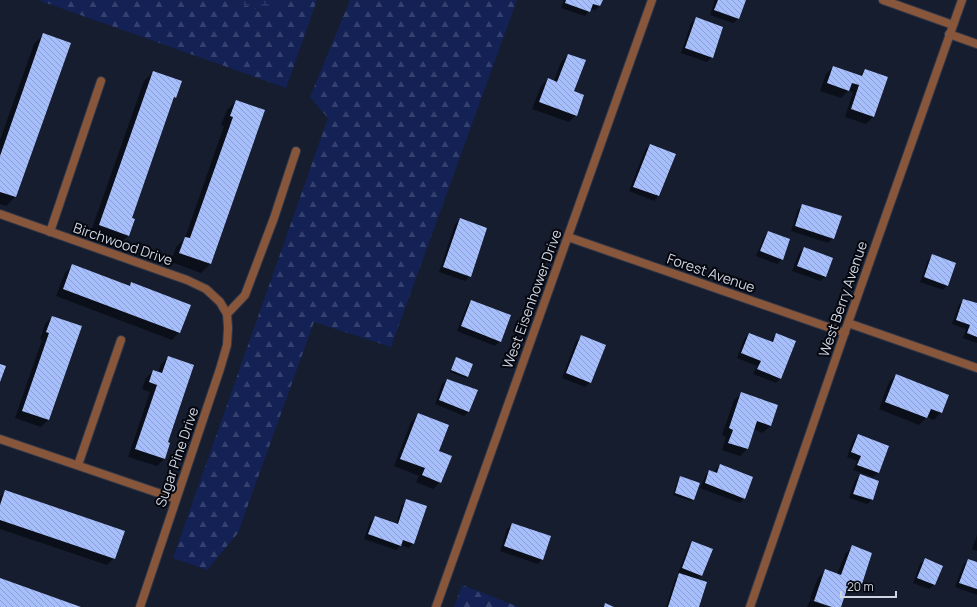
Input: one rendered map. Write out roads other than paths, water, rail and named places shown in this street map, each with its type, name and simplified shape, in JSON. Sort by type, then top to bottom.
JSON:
[{"type":"street","name":"West Eisenhower Drive","points":[[436,607],[652,0]]},
{"type":"street","points":[[883,0],[953,25]]},
{"type":"street","name":"West Berry Avenue","points":[[750,607],[962,0]]},
{"type":"street","points":[[950,34],[977,44]]},
{"type":"street","points":[[50,232],[101,81]]},
{"type":"street","points":[[227,314],[246,295],[296,151]]},
{"type":"street","name":"Birchwood Drive","points":[[0,214],[187,280],[206,289],[220,302],[227,314]]},
{"type":"street","name":"Forest Avenue","points":[[568,237],[845,333]]},
{"type":"street","name":"Sugar Pine Drive","points":[[140,607],[220,369],[227,345],[227,314]]},
{"type":"street","points":[[848,323],[977,368]]},
{"type":"street","points":[[78,465],[121,340]]},
{"type":"street","points":[[0,439],[176,499]]}]
